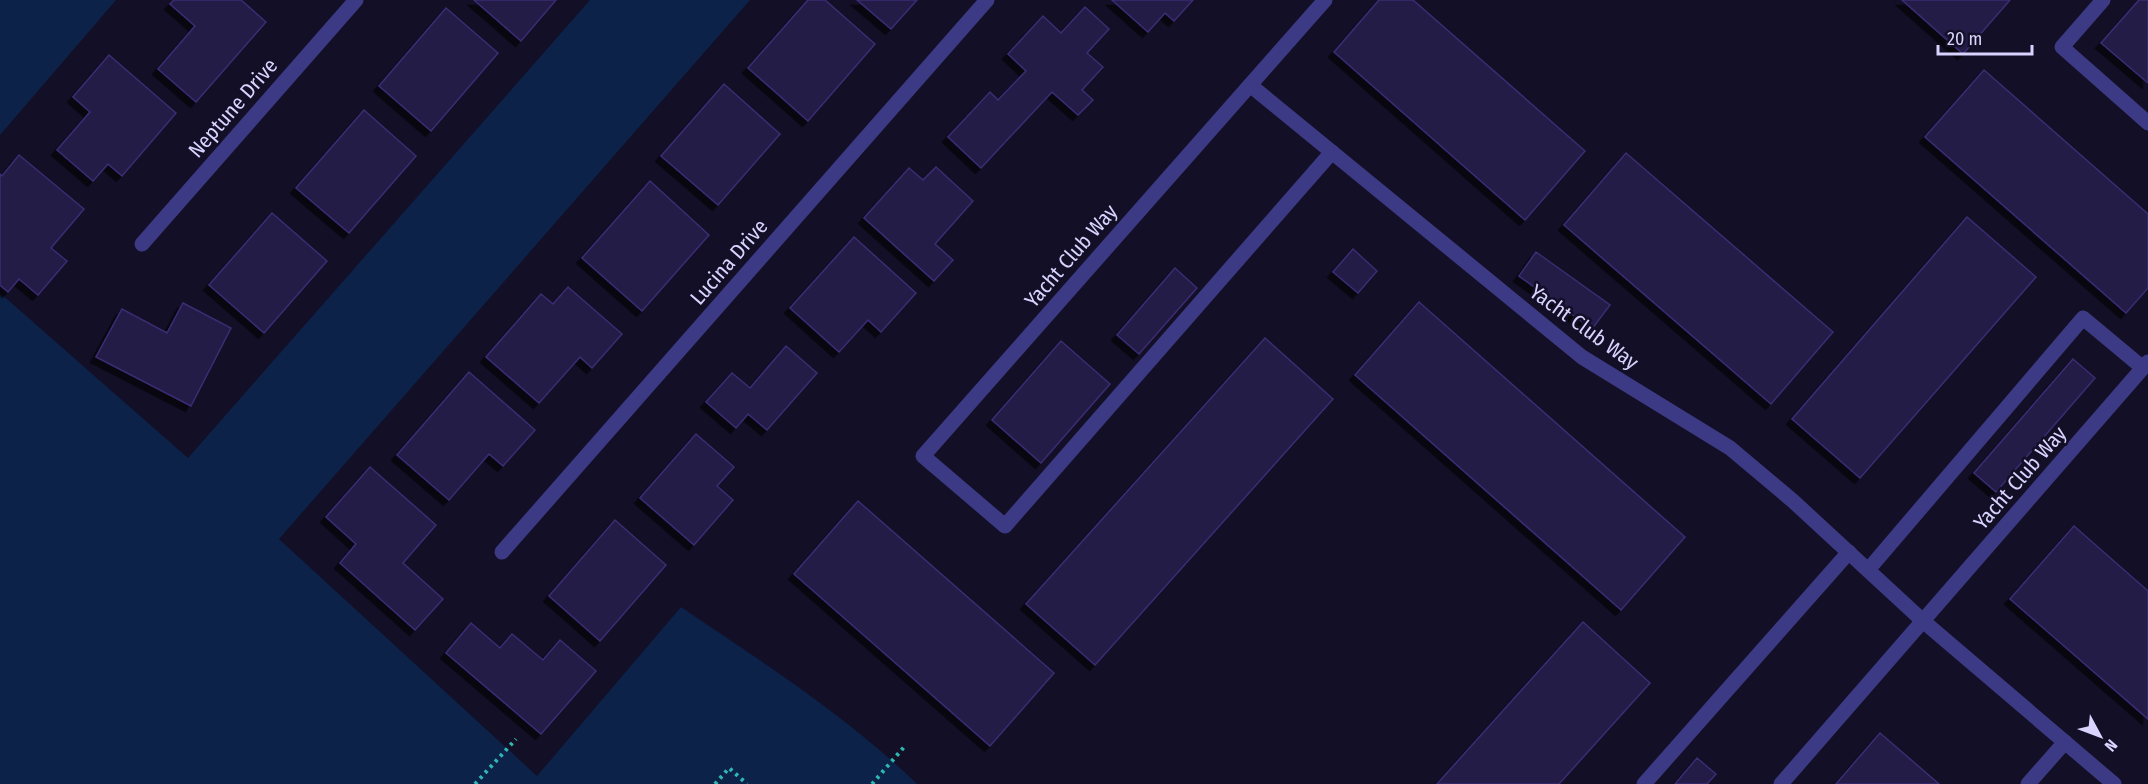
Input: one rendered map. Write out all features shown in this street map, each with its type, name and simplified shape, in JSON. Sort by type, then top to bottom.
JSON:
[{"type":"street","name":"Neptune Drive","points":[[142,244],[356,0]]},
{"type":"street","name":"Lucina Drive","points":[[502,552],[987,0]]},
{"type":"street","name":"Yacht Club Way","points":[[1325,0],[923,456],[1005,526],[1332,152]]},
{"type":"street","points":[[2103,0],[2062,47],[2148,123]]},
{"type":"street","name":"Yacht Club Way","points":[[1250,85],[1582,357],[1731,448],[1793,501],[1923,621]]},
{"type":"street","points":[[1868,570],[2083,318],[2145,365]]},
{"type":"street","name":"Yacht Club Way","points":[[1781,784],[2145,365]]},
{"type":"street","points":[[1644,784],[1849,552]]},
{"type":"street","points":[[1923,621],[2114,784]]},
{"type":"street","points":[[2028,784],[2065,742]]},
{"type":"path","points":[[475,784],[516,739]]},
{"type":"path","points":[[872,784],[905,746]]},
{"type":"path","points":[[715,784],[729,768],[747,784]]},
{"type":"water","points":[[0,0],[116,0],[0,135]]},
{"type":"water","points":[[590,0],[750,0],[279,539],[537,776],[681,607],[832,712],[862,735],[917,784],[0,784],[0,293],[188,458]]},
{"type":"building","points":[[174,0],[241,0],[266,22],[196,102],[158,69],[195,26],[170,4]]},
{"type":"building","points":[[474,0],[556,0],[521,41]]},
{"type":"building","points":[[808,0],[825,0],[875,44],[808,121],[748,68]]},
{"type":"building","points":[[857,0],[917,0],[891,29]]},
{"type":"building","points":[[1112,0],[1193,0],[1174,21],[1165,13],[1148,32]]},
{"type":"building","points":[[1379,0],[1413,0],[1585,151],[1525,220],[1334,52]]},
{"type":"building","points":[[1902,0],[2010,0],[1963,54]]},
{"type":"building","points":[[2139,0],[2148,0],[2148,83],[2101,43]]},
{"type":"building","points":[[1085,7],[1109,29],[1087,53],[1103,67],[1082,90],[1093,100],[1078,115],[1052,92],[981,168],[948,137],[990,92],[998,100],[1026,71],[1008,54],[1043,16],[1061,33]]},
{"type":"building","points":[[446,8],[498,53],[431,131],[379,86]]},
{"type":"building","points":[[109,55],[176,113],[122,176],[108,164],[93,181],[57,150],[90,112],[73,97]]},
{"type":"building","points":[[1984,70],[2148,214],[2148,288],[2126,313],[1925,137]]},
{"type":"building","points":[[724,84],[780,134],[718,205],[661,156]]},
{"type":"building","points":[[364,110],[416,156],[349,233],[296,188]]},
{"type":"building","points":[[1626,153],[1833,332],[1771,404],[1564,225]]},
{"type":"building","points":[[19,155],[84,209],[51,248],[67,261],[38,295],[19,279],[8,292],[0,285],[0,174],[2,176]]},
{"type":"building","points":[[936,167],[973,201],[935,244],[953,260],[934,281],[864,218],[909,168],[923,180]]},
{"type":"building","points":[[650,181],[709,235],[642,311],[582,258]]},
{"type":"building","points":[[272,213],[327,261],[264,333],[209,285]]},
{"type":"building","points":[[1967,217],[2036,277],[1860,478],[1792,419]]},
{"type":"building","points":[[854,237],[916,293],[881,332],[868,320],[839,352],[790,308]]},
{"type":"building","points":[[1353,249],[1377,271],[1358,293],[1333,272]]},
{"type":"building","points":[[1536,252],[1610,305],[1592,329],[1519,276]]},
{"type":"building","points":[[1175,268],[1197,288],[1139,354],[1117,335]]},
{"type":"building","points":[[568,287],[622,334],[592,368],[580,357],[539,403],[486,357],[541,294],[553,304]]},
{"type":"building","points":[[1419,302],[1685,537],[1621,610],[1355,375]]},
{"type":"building","points":[[183,303],[231,328],[191,406],[96,357],[122,309],[167,333]]},
{"type":"building","points":[[1265,338],[1333,399],[1095,665],[1026,604]]},
{"type":"building","points":[[1061,341],[1110,384],[1041,463],[992,420]]},
{"type":"building","points":[[786,346],[817,373],[767,430],[748,414],[736,428],[706,402],[732,373],[750,388]]},
{"type":"building","points":[[2073,359],[2095,378],[1996,492],[1974,473]]},
{"type":"building","points":[[469,372],[535,430],[503,466],[489,454],[449,500],[397,455]]},
{"type":"building","points":[[696,434],[734,467],[717,486],[733,500],[694,545],[640,498]]},
{"type":"building","points":[[370,467],[436,525],[403,563],[443,599],[415,630],[340,563],[356,544],[326,517]]},
{"type":"building","points":[[858,501],[1054,673],[990,746],[794,574]]},
{"type":"building","points":[[615,520],[666,565],[600,641],[549,596]]},
{"type":"building","points":[[2074,526],[2148,591],[2148,719],[2010,599]]},
{"type":"building","points":[[1583,622],[1650,683],[1559,784],[1437,784]]},
{"type":"building","points":[[471,623],[500,648],[512,634],[543,660],[560,640],[596,671],[541,734],[446,653]]},
{"type":"building","points":[[1880,733],[1939,784],[1836,784]]},
{"type":"building","points":[[1697,758],[1716,774],[1707,784],[1675,784]]}]
